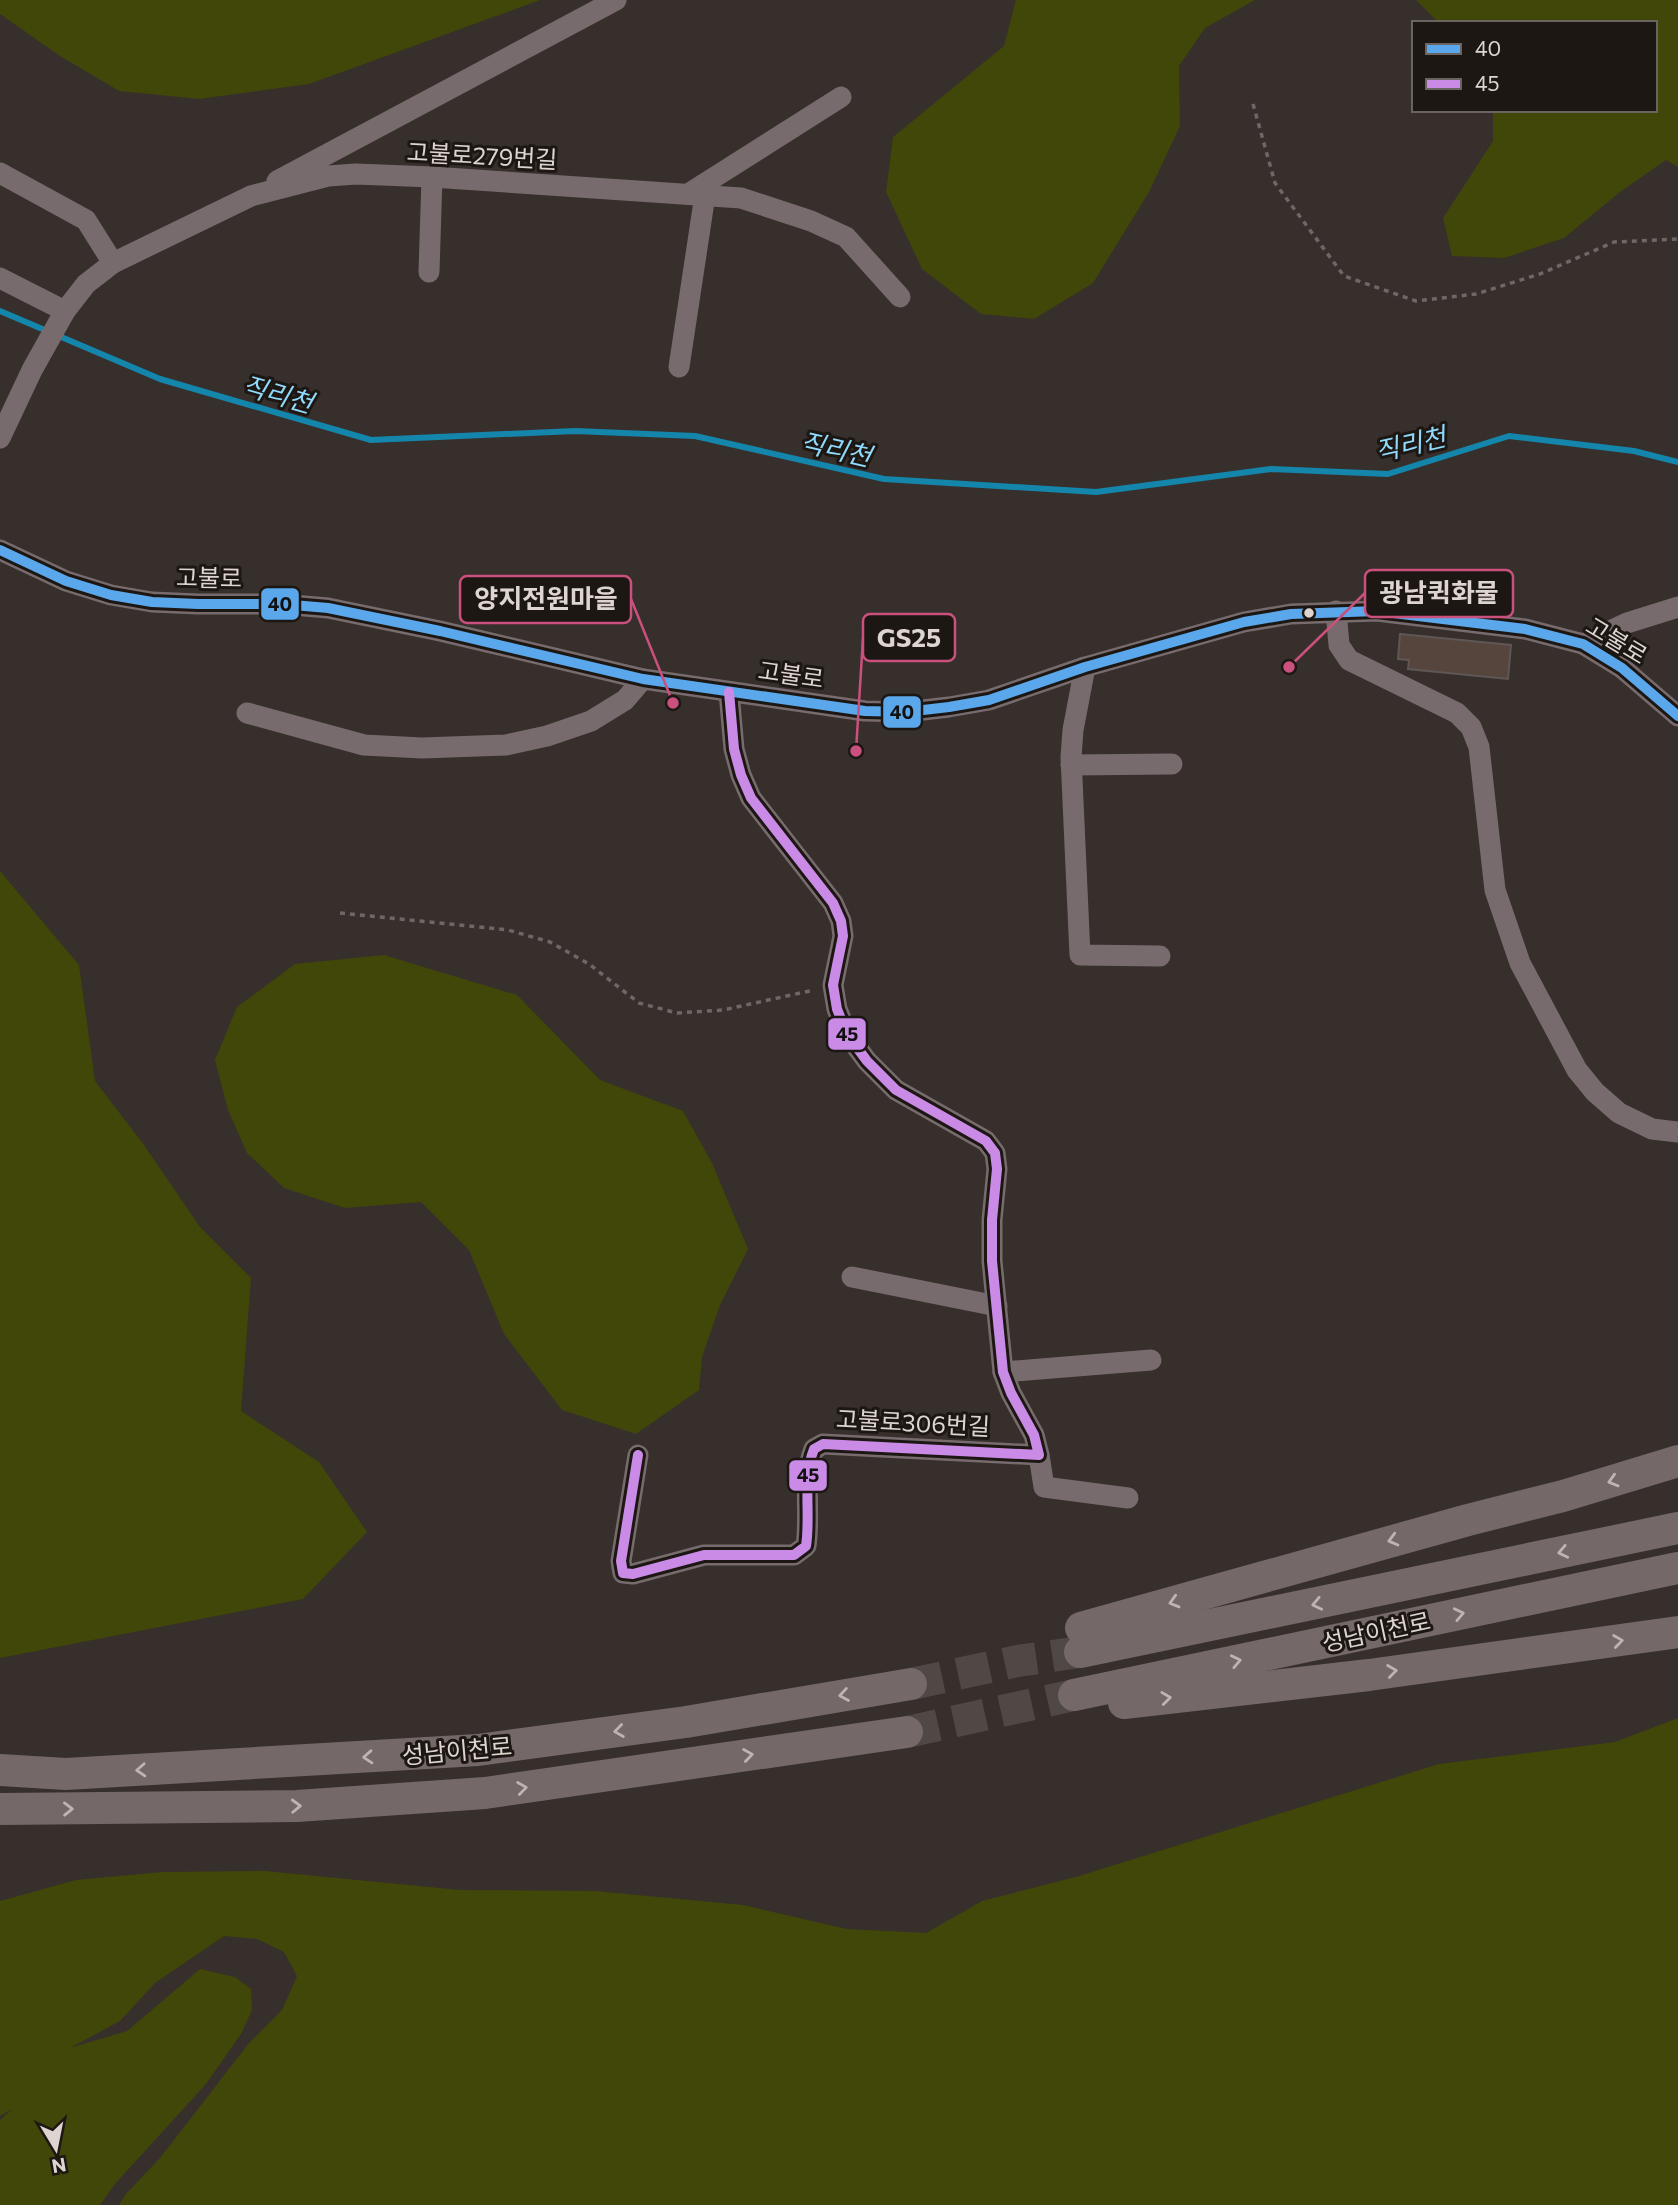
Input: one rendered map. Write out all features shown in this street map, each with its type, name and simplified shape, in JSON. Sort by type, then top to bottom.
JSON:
[{"type":"highway","name":"성남이천로","points":[[1678,1461],[1563,1496],[1468,1520],[1081,1640],[1678,1528]]},
{"type":"highway","name":"성남이천로","points":[[1678,1568],[1074,1702],[1369,1675],[1678,1632]]},
{"type":"highway","name":"성남이천로","points":[[0,1770],[66,1774],[478,1750],[686,1722],[911,1684]]},
{"type":"highway","name":"성남이천로","points":[[0,1809],[297,1806],[485,1793],[907,1732]]},
{"type":"street","points":[[251,196],[616,0]]},
{"type":"street","points":[[679,367],[697,195],[841,97]]},
{"type":"street","points":[[0,173],[86,220],[113,262]]},
{"type":"street","name":"고불로279번길","points":[[0,438],[32,370],[65,311],[86,284],[113,262],[251,196],[328,176],[356,174],[432,177],[741,198],[811,221],[846,237],[900,298]]},
{"type":"street","points":[[429,272],[432,177]]},
{"type":"street","points":[[0,278],[65,311]]},
{"type":"street","name":"고불로","points":[[0,550],[66,581],[111,595],[164,602],[281,604],[328,608],[428,628],[643,679],[865,711],[906,712],[949,708],[989,700],[1085,667],[1244,622],[1291,614],[1377,611],[1525,629],[1583,644],[1622,668],[1678,716]]},
{"type":"street","points":[[1583,644],[1627,623],[1678,607]]},
{"type":"street","points":[[1336,611],[1339,645],[1349,660],[1457,713],[1471,727],[1479,747],[1495,890],[1521,963],[1577,1070],[1595,1092],[1619,1113],[1652,1129],[1678,1132]]},
{"type":"street","points":[[1085,667],[1073,730],[1071,765],[1080,955],[1160,956]]},
{"type":"street","points":[[247,713],[363,745],[422,748],[506,745],[547,736],[591,720],[625,700],[643,679]]},
{"type":"street","name":"고불로306번길","points":[[638,1455],[621,1561],[622,1573],[633,1574],[704,1555],[794,1555],[806,1546],[808,1533],[808,1462],[814,1449],[823,1444],[1039,1455],[1034,1435],[1003,1372],[992,1261],[992,1220],[997,1169],[995,1153],[986,1141],[896,1090],[867,1061],[847,1034],[837,1010],[833,985],[843,936],[841,921],[833,903],[751,798],[734,750],[729,692]]},
{"type":"street","points":[[1071,765],[1172,764]]},
{"type":"street","points":[[852,1277],[997,1306]]},
{"type":"street","points":[[1003,1372],[1150,1360]]},
{"type":"street","points":[[1039,1455],[1044,1487],[1128,1498]]},
{"type":"path","points":[[1253,104],[1275,183],[1345,276],[1416,301],[1476,294],[1540,274],[1614,242],[1678,239]]},
{"type":"path","points":[[341,913],[508,930],[550,942],[589,964],[639,1003],[677,1013],[723,1010],[833,985]]},
{"type":"green space","points":[[0,0],[540,0],[309,84],[199,99],[119,91],[60,56],[0,14]]},
{"type":"green space","points":[[1016,0],[1255,0],[1205,28],[1179,66],[1180,126],[1149,192],[1093,283],[1034,319],[981,314],[922,269],[886,192],[893,137],[1004,46]]},
{"type":"green space","points":[[1416,0],[1678,0],[1678,167],[1666,160],[1620,192],[1564,238],[1504,258],[1452,256],[1443,218],[1493,141],[1493,112],[1657,112],[1657,21],[1437,21]]},
{"type":"green space","points":[[0,871],[79,965],[95,1081],[144,1145],[200,1227],[251,1278],[241,1411],[319,1462],[367,1532],[303,1599],[0,1658]]},
{"type":"green space","points":[[384,955],[517,995],[600,1080],[683,1111],[712,1163],[748,1249],[720,1305],[702,1357],[699,1390],[636,1434],[562,1410],[504,1334],[469,1250],[421,1202],[345,1208],[284,1188],[247,1153],[228,1110],[215,1060],[237,1007],[295,964]]},
{"type":"green space","points":[[1678,1718],[1678,2205],[119,2205],[160,2158],[249,2043],[282,2010],[297,1976],[284,1952],[257,1939],[224,1936],[155,1983],[120,2021],[70,2048],[127,2031],[200,1969],[235,1977],[251,1989],[252,2010],[241,2034],[206,2084],[115,2184],[100,2205],[0,2205],[0,2120],[12,2109],[0,2116],[0,1901],[76,1880],[162,1872],[265,1871],[460,1890],[595,1891],[743,1905],[847,1929],[926,1933],[982,1901],[1079,1876],[1439,1764],[1615,1742]]},
{"type":"building","points":[[1400,634],[1511,645],[1508,679],[1408,669],[1409,660],[1398,659]]},
{"type":"waterway","name":"직리천","points":[[0,311],[160,379],[371,440],[575,431],[695,436],[884,479],[1096,492],[1271,469],[1388,474],[1509,436],[1634,451],[1678,462]]},
{"type":"tunnel","points":[[911,1684],[1018,1661],[1080,1652]]},
{"type":"tunnel","points":[[907,1732],[1074,1695]]},
{"type":"transit line","name":"40","points":[[0,550],[66,581],[111,595],[152,602],[281,604],[328,608],[440,631],[643,679],[865,711],[906,712],[989,700],[1085,667],[1244,622],[1291,614],[1377,611],[1525,629],[1583,644],[1622,668],[1678,716]]},
{"type":"transit line","name":"45","points":[[638,1455],[621,1561],[623,1573],[633,1574],[704,1555],[794,1555],[806,1546],[808,1472],[814,1449],[823,1444],[1039,1455],[1034,1435],[1003,1372],[992,1261],[992,1220],[997,1169],[995,1153],[986,1141],[896,1090],[867,1061],[847,1034],[837,1009],[833,985],[843,936],[841,921],[833,903],[751,798],[734,749],[729,692]]},
{"type":"place","name":"광남퀵화물","points":[[1289,667]]},
{"type":"place","name":"양지전원마을","points":[[673,703]]},
{"type":"place","name":"GS25","points":[[856,751]]}]
